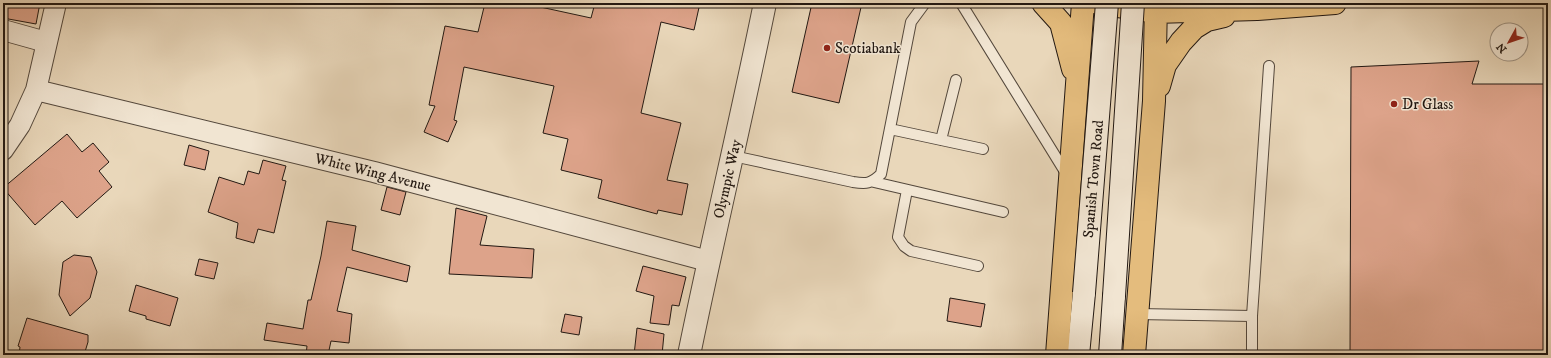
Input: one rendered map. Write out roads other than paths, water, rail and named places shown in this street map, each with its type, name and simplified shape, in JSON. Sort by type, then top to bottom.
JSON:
[{"type":"highway","points":[[1042,3],[1061,24],[1073,69],[1074,126]]},
{"type":"highway","name":"Spanish Town Road","points":[[1057,355],[1083,3]]},
{"type":"highway","points":[[1098,3],[1155,8],[1257,9],[1335,3]]},
{"type":"highway","points":[[1134,355],[1154,101],[1155,8]]},
{"type":"highway","points":[[1154,101],[1165,65],[1194,28],[1207,20],[1257,9]]},
{"type":"main road","name":"Olympic Way","points":[[689,355],[708,261],[733,156],[765,3]]},
{"type":"main road","name":"Spanish Town Road","points":[[1078,355],[1107,3]]},
{"type":"main road","name":"Spanish Town Road","points":[[1110,355],[1133,3]]},
{"type":"street","points":[[3,150],[20,125],[36,90],[56,3]]},
{"type":"street","points":[[3,30],[46,42]]},
{"type":"street","name":"White Wing Avenue","points":[[36,90],[374,172],[708,261]]},
{"type":"lane","points":[[874,182],[881,174],[911,22],[926,3]]},
{"type":"lane","points":[[961,3],[966,8],[1070,180]]},
{"type":"lane","points":[[1252,355],[1252,316],[1269,66]]},
{"type":"lane","points":[[941,140],[956,80]]},
{"type":"lane","points":[[890,129],[984,149]]},
{"type":"lane","points":[[733,156],[863,184],[874,182],[1003,212]]},
{"type":"lane","points":[[907,190],[898,237],[904,246],[910,251],[978,266]]},
{"type":"lane","points":[[1137,314],[1252,316]]},
{"type":"place","name":"Scotiabank","points":[[827,48]]},
{"type":"place","name":"Dr Glass","points":[[1394,104]]}]
